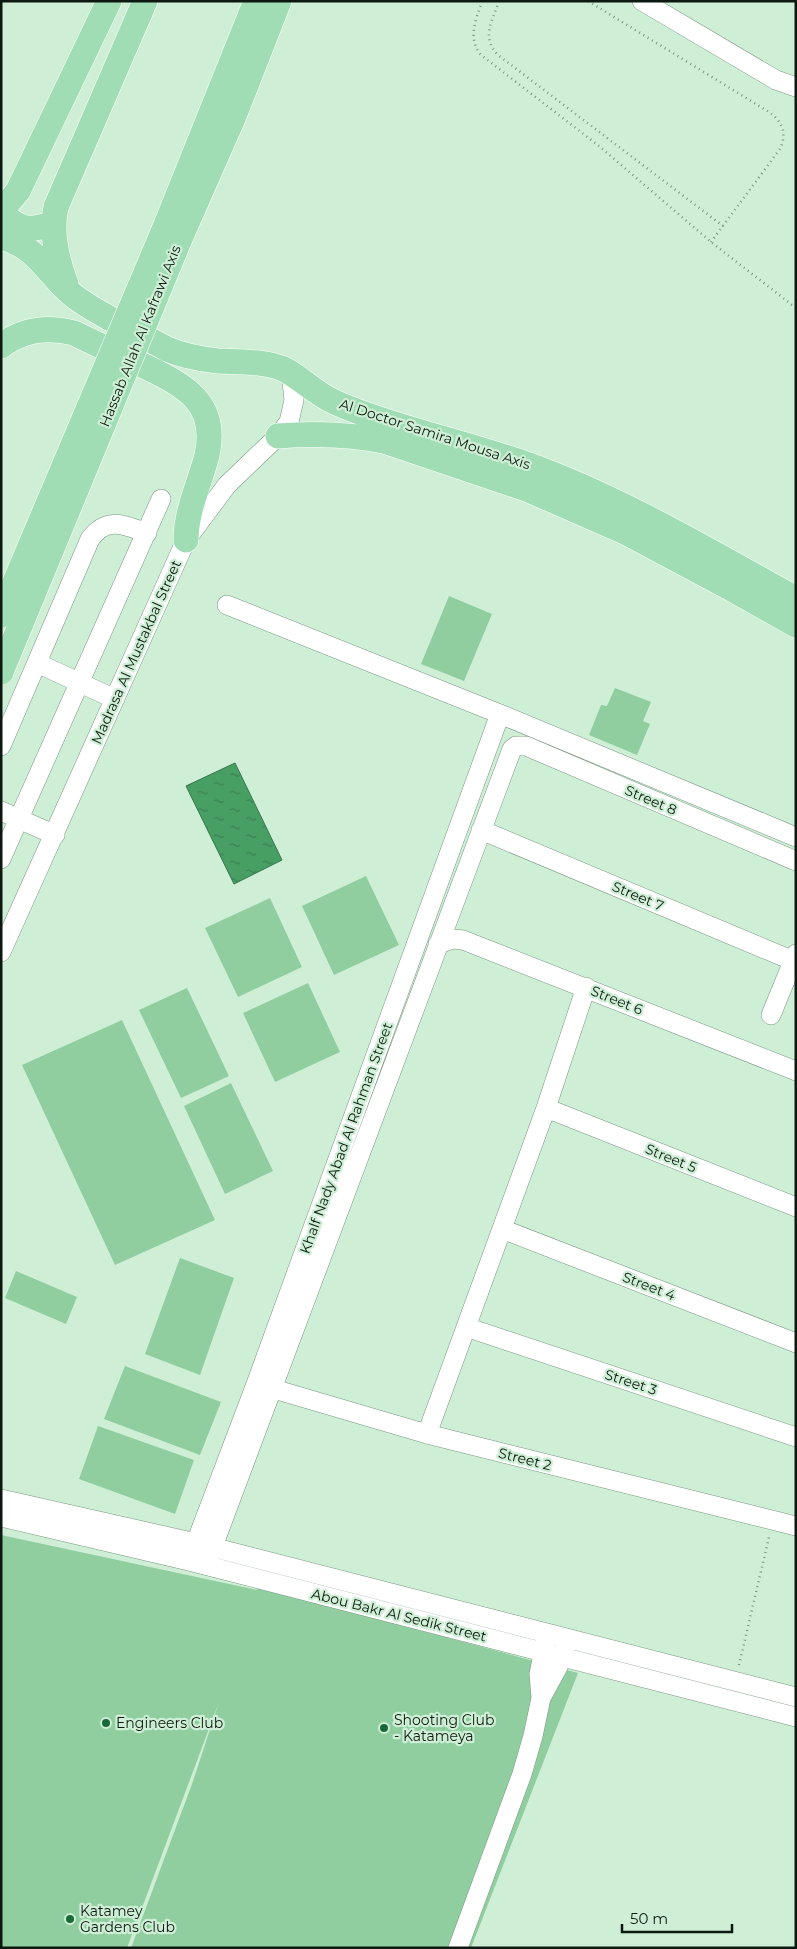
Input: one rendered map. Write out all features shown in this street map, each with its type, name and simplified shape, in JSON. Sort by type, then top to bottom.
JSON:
[{"type":"main road","points":[[54,223],[40,228],[25,228],[11,222],[1,212],[18,191],[109,1]]},
{"type":"main road","points":[[69,291],[59,265],[54,223],[56,207],[145,1]]},
{"type":"main road","name":"Hassab Allah Al Kafrawi Axis","points":[[1,672],[173,233],[256,1]]},
{"type":"main road","name":"Hassab Allah Al Kafrawi Axis","points":[[1,615],[173,233],[234,116],[279,1]]},
{"type":"main road","name":"Al Doctor Samira Mousa Axis","points":[[1,237],[13,240],[30,250],[69,291],[84,303],[179,354],[203,359],[268,365],[284,369],[327,398],[344,406],[389,422],[471,445],[537,468],[601,495],[708,549],[796,599]]},
{"type":"main road","points":[[1,346],[18,335],[29,331],[63,330],[166,377],[189,391],[197,399],[208,422],[210,434],[206,459],[188,520],[186,540]]},
{"type":"main road","name":"Al Doctor Samira Mousa Axis","points":[[278,436],[326,433],[361,437],[384,442],[529,490],[625,532],[796,625]]},
{"type":"street","points":[[642,1],[776,80],[796,87]]},
{"type":"street","points":[[776,80],[796,98]]},
{"type":"street","name":"Madrasa Al Mustakbal Street","points":[[1,952],[186,540],[227,485],[278,436],[289,422],[294,407],[291,374]]},
{"type":"street","points":[[1,859],[148,533],[161,499]]},
{"type":"street","points":[[1,746],[90,539],[97,530],[112,524],[148,533]]},
{"type":"street","points":[[227,605],[500,714],[796,837]]},
{"type":"street","points":[[37,663],[115,699]]},
{"type":"street","name":"Khalf Nady Abad Al Rahman Street","points":[[264,1386],[424,925],[500,714]]},
{"type":"street","name":"Street 8","points":[[510,754],[516,746],[526,746],[796,861]]},
{"type":"street","name":"Khalf Nady Abad Al Rahman Street","points":[[201,1554],[264,1386],[440,938],[510,754]]},
{"type":"street","points":[[1,812],[55,835]]},
{"type":"street","name":"Street 7","points":[[481,830],[795,959]]},
{"type":"street","points":[[424,925],[440,938]]},
{"type":"street","name":"Street 6","points":[[440,938],[460,938],[796,1071]]},
{"type":"street","points":[[771,1015],[795,959]]},
{"type":"street","points":[[427,1434],[546,1108],[586,987]]},
{"type":"street","name":"Street 5","points":[[546,1108],[796,1207]]},
{"type":"street","name":"Street 4","points":[[502,1229],[796,1343]]},
{"type":"street","name":"Street 3","points":[[466,1327],[796,1437]]},
{"type":"street","name":"Street 2","points":[[264,1386],[427,1434],[796,1526]]},
{"type":"street","name":"Abou Bakr Al Sedik Street","points":[[1,1499],[201,1554],[565,1648],[796,1717]]},
{"type":"street","name":"Abou Bakr Al Sedik Street","points":[[1,1517],[201,1554]]},
{"type":"street","points":[[541,1698],[539,1674],[545,1643]]},
{"type":"street","points":[[458,1948],[522,1774],[541,1698],[565,1648]]},
{"type":"street","name":"Abou Bakr Al Sedik Street","points":[[565,1648],[735,1682],[796,1697]]},
{"type":"path","points":[[482,1],[473,32],[474,45],[481,55],[599,146],[711,242],[796,308]]},
{"type":"path","points":[[499,1],[488,39],[491,47],[498,55],[722,226]]},
{"type":"path","points":[[588,1],[770,112],[780,122],[784,134],[780,149],[711,242]]},
{"type":"path","points":[[735,1682],[773,1521]]},
{"type":"shaded area","points":[[449,596],[492,614],[464,681],[421,664]]},
{"type":"shaded area","points":[[615,688],[651,702],[643,721],[650,724],[637,755],[589,735],[601,705],[607,706]]},
{"type":"shaded area","points":[[366,876],[399,945],[334,975],[302,906]]},
{"type":"shaded area","points":[[270,898],[302,967],[238,997],[205,928]]},
{"type":"shaded area","points":[[308,983],[340,1052],[275,1082],[243,1013]]},
{"type":"shaded area","points":[[187,988],[229,1076],[181,1098],[139,1010]]},
{"type":"shaded area","points":[[122,1020],[215,1220],[115,1265],[22,1065]]},
{"type":"shaded area","points":[[231,1083],[273,1171],[225,1194],[184,1106]]},
{"type":"shaded area","points":[[180,1258],[234,1278],[200,1375],[145,1354]]},
{"type":"shaded area","points":[[16,1271],[77,1297],[66,1324],[5,1298]]},
{"type":"shaded area","points":[[125,1366],[221,1402],[200,1455],[104,1419]]},
{"type":"shaded area","points":[[98,1426],[194,1460],[175,1514],[79,1479]]},
{"type":"shaded area","points":[[1,1535],[257,1590],[258,1586],[578,1673],[471,1948],[131,1948],[192,1784],[219,1702],[127,1948],[1,1948]]},
{"type":"water","points":[[235,763],[282,860],[234,884],[186,786]]},
{"type":"place","name":"Engineers Club","points":[[106,1723]]},
{"type":"place","name":"Shooting Club - Katameya","points":[[384,1728]]},
{"type":"place","name":"Katamey Gardens Club","points":[[70,1919]]}]
